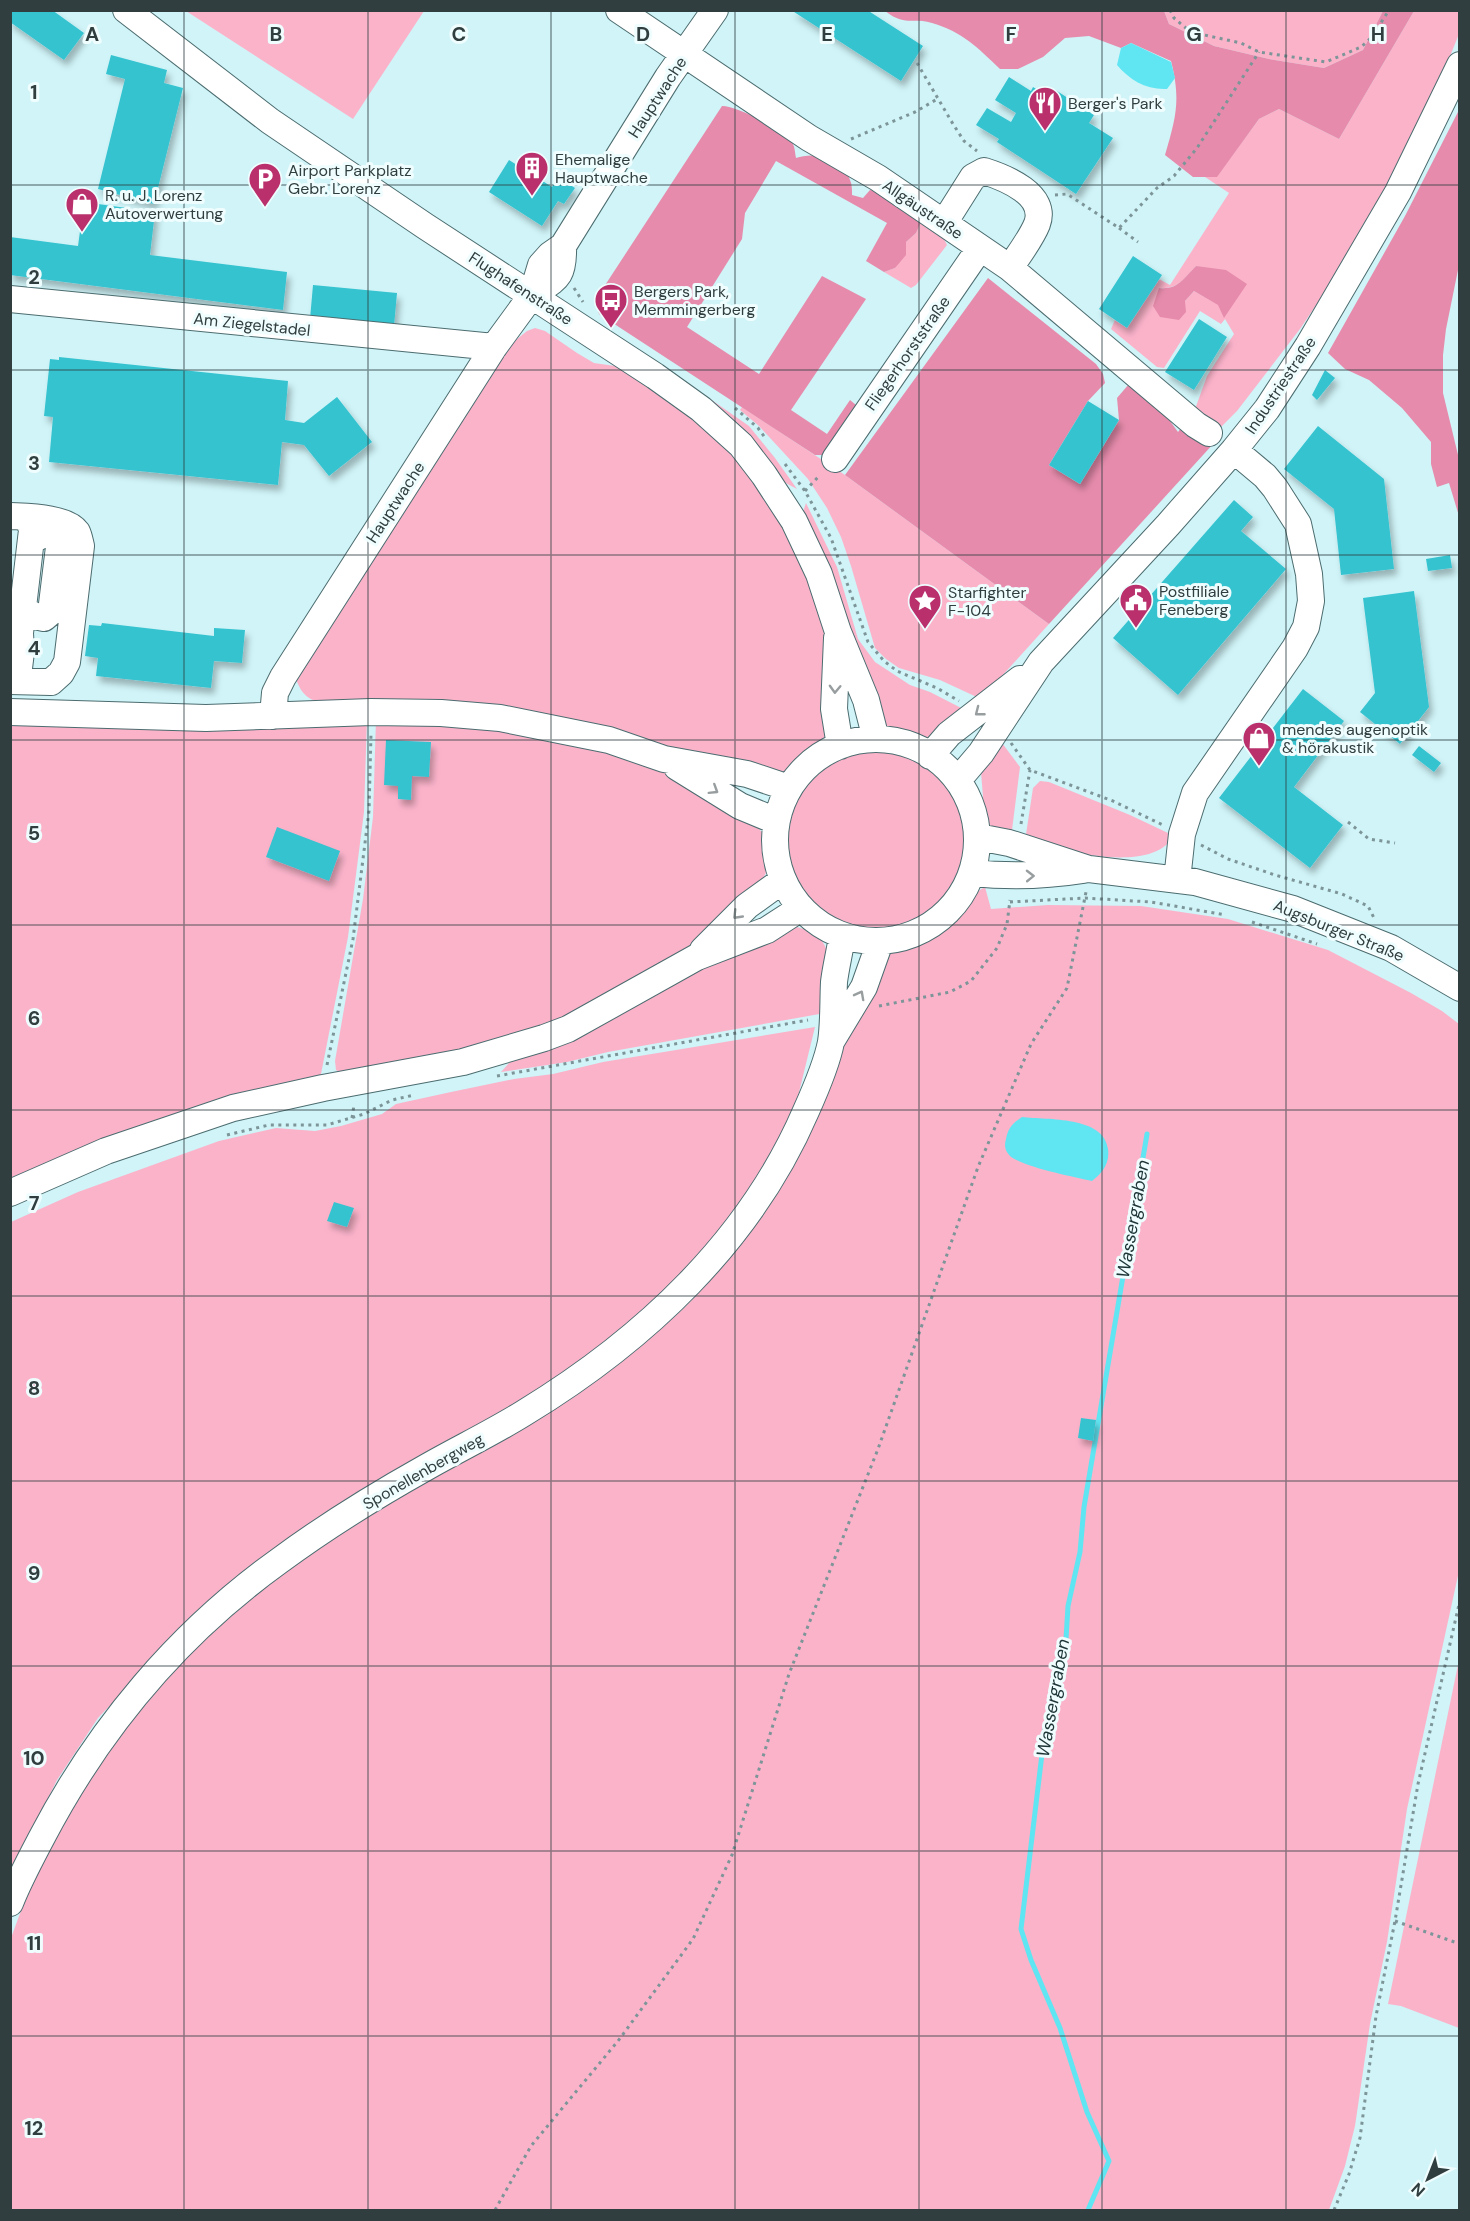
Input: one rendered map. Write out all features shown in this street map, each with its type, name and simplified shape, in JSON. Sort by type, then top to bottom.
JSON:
[{"type":"street","name":"Flughafenstraße","points":[[126,10],[270,121],[655,376],[701,409],[741,445],[794,521],[819,574],[838,632],[866,700],[876,739]]},
{"type":"street","name":"Allgäustraße","points":[[619,10],[828,149],[879,178],[1010,268],[1196,425],[1209,433]]},
{"type":"street","name":"Hauptwache","points":[[273,716],[274,693],[283,677],[494,347],[532,295],[541,265],[563,246],[715,10]]},
{"type":"street","name":"Industriestraße","points":[[958,780],[981,753],[1041,662],[1234,450],[1267,409],[1308,346],[1398,192],[1460,65]]},
{"type":"street","points":[[944,223],[973,177],[984,171],[1022,189],[1035,200],[1039,212],[1037,224],[1010,268]]},
{"type":"street","name":"Fliegerhorststraße","points":[[835,459],[980,248]]},
{"type":"street","name":"Am Ziegelstadel","points":[[10,299],[494,347]]},
{"type":"street","points":[[1177,880],[1182,834],[1195,793],[1295,648],[1306,627],[1311,601],[1309,574],[1298,524],[1275,488],[1234,450]]},
{"type":"street","points":[[10,678],[19,668],[21,652],[18,623],[31,542],[30,523],[17,516]]},
{"type":"street","points":[[10,678],[51,682],[61,673],[67,662],[81,546],[78,534],[69,525],[59,521],[17,516]]},
{"type":"street","name":"Flughafenstraße","points":[[838,632],[834,709],[840,746]]},
{"type":"street","name":"Industriestraße","points":[[930,756],[949,734],[1041,662]]},
{"type":"street","points":[[10,712],[159,717],[371,712],[441,713],[511,720],[609,740],[664,759],[747,774],[789,788]]},
{"type":"street","points":[[876,739],[911,746],[930,756],[958,780],[972,811],[978,837],[972,873],[956,903],[926,929],[900,939],[880,942],[842,936],[820,925],[801,908],[783,880],[776,858],[774,837],[776,821],[789,788],[805,768],[840,746],[876,739]]},
{"type":"street","points":[[664,759],[740,806],[776,821]]},
{"type":"street","name":"Augsburger Straße","points":[[978,837],[1009,843],[1089,869],[1195,882],[1293,909],[1391,948],[1456,980]]},
{"type":"street","name":"Augsburger Straße","points":[[972,873],[1005,876],[1050,875],[1089,869]]},
{"type":"street","points":[[697,957],[747,906],[783,880]]},
{"type":"street","points":[[10,1192],[97,1155],[233,1108],[323,1088],[463,1062],[544,1038],[568,1029],[697,957],[767,930],[801,908]]},
{"type":"street","name":"Sponellenbergweg","points":[[831,1043],[834,980],[842,936]]},
{"type":"street","name":"Sponellenbergweg","points":[[10,1903],[62,1798],[91,1754],[158,1667],[203,1623],[246,1586],[324,1530],[425,1468],[525,1412],[584,1373],[668,1306],[703,1270],[739,1227],[775,1172],[807,1109],[831,1043],[864,987],[880,942]]},
{"type":"path","points":[[1170,10],[1174,18],[1187,29],[1200,34],[1241,43],[1259,52],[1326,62],[1361,47],[1372,37],[1389,10]]},
{"type":"path","points":[[1119,228],[1157,189],[1174,176],[1197,148],[1259,52]]},
{"type":"path","points":[[917,63],[964,141],[983,156]]},
{"type":"path","points":[[828,149],[915,112],[939,98]]},
{"type":"path","points":[[1052,195],[1066,194],[1138,242]]},
{"type":"path","points":[[323,1088],[353,939],[369,811],[371,712]]},
{"type":"path","points":[[1010,741],[1030,770],[1113,801],[1170,828]]},
{"type":"path","points":[[1021,825],[1030,770]]},
{"type":"path","points":[[1348,822],[1369,839],[1395,843]]},
{"type":"path","points":[[1195,842],[1228,859],[1342,894],[1368,906]]},
{"type":"path","points":[[495,2211],[531,2146],[618,2041],[693,1939],[732,1855],[789,1674],[878,1449],[978,1167],[1031,1044],[1067,987],[1089,869]]},
{"type":"path","points":[[878,1006],[950,992],[971,981],[997,948],[1007,924],[1010,894]]},
{"type":"path","points":[[1010,902],[1085,898],[1151,902],[1236,917]]},
{"type":"path","points":[[1247,920],[1324,946]]},
{"type":"path","points":[[494,1077],[808,1020]]},
{"type":"path","points":[[217,1137],[269,1125],[327,1125],[364,1114],[392,1100],[423,1093]]},
{"type":"path","points":[[1334,2211],[1360,2138],[1376,2016],[1418,1784],[1460,1600]]},
{"type":"path","points":[[1395,1921],[1460,1944]]},
{"type":"shaded area","points":[[186,11],[424,11],[353,119]]},
{"type":"shaded area","points":[[885,11],[1164,11],[1169,24],[1214,46],[1269,59],[1324,68],[1363,50],[1383,11],[1414,11],[1339,139],[1279,109],[1259,119],[1217,177],[1193,177],[1165,155],[1176,108],[1176,87],[1171,61],[1131,43],[1121,48],[1089,36],[1065,38],[1043,57],[1018,69],[1000,69],[977,48],[953,31],[925,21],[898,19]]},
{"type":"shaded area","points":[[1164,11],[1383,11],[1363,50],[1324,68],[1269,59],[1214,46],[1169,24]]},
{"type":"shaded area","points":[[1414,11],[1459,11],[1459,34],[1433,98],[1385,192],[1335,277],[1300,329],[1237,411],[1217,431],[1194,412],[1207,376],[1234,334],[1225,319],[1221,324],[1200,311],[1164,368],[1157,367],[1111,329],[1115,320],[1127,328],[1159,279],[1170,285],[1229,193],[1205,177],[1217,176],[1259,119],[1279,109],[1339,139]],"holes":[[[1196,266],[1246,284],[1219,305],[1194,291],[1185,301],[1159,288],[1176,285]]]},
{"type":"shaded area","points":[[722,106],[739,110],[781,133],[793,144],[796,158],[820,156],[841,166],[851,183],[852,195],[863,198],[870,190],[889,193],[922,220],[916,233],[906,242],[906,255],[895,268],[884,272],[866,261],[887,223],[776,161],[745,213],[742,239],[687,327],[759,374],[822,276],[866,299],[791,410],[827,434],[850,400],[856,405],[859,412],[831,452],[823,455],[815,455],[599,314],[596,304],[598,296]]},
{"type":"shaded area","points":[[1459,110],[1459,265],[1446,329],[1443,393],[1459,459],[1459,516],[1449,483],[1437,487],[1431,464],[1431,442],[1402,408],[1369,380],[1345,369],[1328,353],[1405,216]]},
{"type":"shaded area","points":[[922,220],[944,239],[947,245],[916,285],[911,288],[884,272],[895,268],[906,242],[916,233]]},
{"type":"shaded area","points":[[1196,266],[1226,270],[1247,284],[1224,318],[1218,305],[1194,291],[1185,301],[1186,312],[1179,320],[1160,317],[1153,306],[1159,288],[1176,285]]},
{"type":"shaded area","points":[[988,278],[1096,364],[1103,374],[1105,383],[1088,401],[1049,465],[1080,484],[1119,420],[1117,398],[1129,384],[1156,402],[1178,432],[1185,423],[1214,443],[1049,624],[845,475]]},
{"type":"shaded area","points":[[535,328],[545,331],[594,363],[615,366],[626,371],[675,405],[739,459],[761,487],[806,573],[821,614],[827,653],[826,733],[822,745],[807,755],[790,772],[756,770],[327,704],[311,699],[301,690],[296,679],[507,347],[527,331]]},
{"type":"shaded area","points":[[693,387],[749,426],[797,489],[780,480],[740,429],[720,408]]},
{"type":"shaded area","points":[[742,407],[845,475],[1049,624],[981,699],[940,680],[899,668],[875,648],[851,566],[841,537],[827,508],[808,479],[759,426],[740,410]]},
{"type":"shaded area","points":[[806,503],[837,567],[858,639],[875,662],[910,685],[930,692],[969,712],[927,746],[887,730],[803,512]]},
{"type":"shaded area","points":[[367,719],[364,812],[348,937],[320,1079],[11,1183],[11,721]]},
{"type":"shaded area","points":[[376,719],[481,724],[582,743],[654,766],[688,782],[756,825],[764,835],[767,871],[750,898],[667,966],[523,1038],[343,1074],[336,1070],[335,1061],[363,899],[373,817]]},
{"type":"shaded area","points":[[1002,743],[1020,767],[1012,830],[1007,837],[985,822],[981,772]]},
{"type":"shaded area","points":[[876,750],[911,757],[941,777],[961,807],[968,842],[961,877],[941,907],[911,927],[876,934],[841,927],[811,907],[791,877],[784,842],[791,807],[811,777],[841,757]]},
{"type":"shaded area","points":[[1040,781],[1049,782],[1130,815],[1168,833],[1172,839],[1159,850],[1143,855],[1123,857],[1081,854],[1025,841],[1033,788]]},
{"type":"shaded area","points":[[985,887],[991,909],[1048,905],[1141,906],[1228,919],[1328,950],[1411,993],[1459,1024],[1459,1571],[1407,1809],[1355,2126],[1345,2166],[1329,2210],[11,2210],[11,1938],[37,1875],[68,1814],[104,1757],[146,1703],[192,1653],[242,1606],[295,1564],[618,1360],[672,1319],[716,1273],[743,1240],[801,1152],[840,1055],[888,953],[907,949],[943,931],[958,918],[973,897]]},
{"type":"shaded area","points":[[797,927],[813,933],[822,941],[827,950],[830,970],[825,1013],[608,1052],[567,1062],[501,1072],[528,1049],[769,933]]},
{"type":"shaded area","points":[[815,1027],[791,1125],[763,1176],[691,1269],[610,1342],[145,1669],[98,1718],[57,1780],[11,1873],[11,1222],[78,1192],[219,1141],[276,1128],[315,1131],[382,1114],[396,1104],[451,1092],[514,1079],[553,1074],[603,1062]]},
{"type":"shaded area","points":[[1459,1660],[1460,2028],[1401,2006],[1388,2004]]},
{"type":"water","points":[[1131,43],[1171,62],[1175,78],[1167,89],[1145,86],[1127,75],[1117,65],[1121,48]]},
{"type":"water","points":[[1022,1117],[1073,1122],[1097,1130],[1104,1138],[1108,1149],[1108,1159],[1104,1168],[1092,1181],[1026,1164],[1010,1156],[1005,1144],[1007,1135]]},
{"type":"building","points":[[10,10],[52,10],[84,33],[64,60],[10,22]]},
{"type":"building","points":[[791,10],[867,10],[923,46],[901,81]]},
{"type":"building","points":[[111,55],[167,70],[164,83],[183,88],[154,204],[98,189],[125,79],[106,74]]},
{"type":"building","name":"Berger's Park","points":[[1009,77],[1031,91],[1033,87],[1049,97],[1054,89],[1094,115],[1089,123],[1113,138],[1076,194],[997,142],[999,139],[976,125],[987,108],[1011,122],[1016,113],[995,100]]},
{"type":"building","name":"Ehemalige Hauptwache","points":[[509,160],[552,187],[558,177],[575,188],[564,204],[558,201],[542,226],[489,192]]},
{"type":"building","points":[[84,202],[155,212],[150,255],[287,272],[283,310],[10,275],[10,237],[78,246]]},
{"type":"building","points":[[1133,256],[1162,275],[1127,328],[1099,309]]},
{"type":"building","points":[[313,285],[397,293],[394,326],[310,319]]},
{"type":"building","points":[[1199,319],[1227,337],[1194,390],[1165,372]]},
{"type":"building","points":[[59,357],[288,381],[285,420],[304,423],[337,397],[372,442],[329,476],[304,445],[282,442],[278,485],[49,462],[53,417],[44,416],[50,359],[59,360]]},
{"type":"building","points":[[1325,370],[1335,378],[1317,400],[1312,395]]},
{"type":"building","points":[[1088,401],[1119,420],[1080,484],[1049,465]]},
{"type":"building","points":[[1318,426],[1384,479],[1394,569],[1341,575],[1334,509],[1284,469]]},
{"type":"building","points":[[1234,500],[1253,517],[1241,531],[1286,569],[1178,695],[1113,638]]},
{"type":"building","points":[[1450,555],[1452,568],[1428,571],[1426,559]]},
{"type":"building","points":[[1414,591],[1429,707],[1400,744],[1360,712],[1375,693],[1363,598]]},
{"type":"building","points":[[102,623],[214,636],[214,628],[245,630],[242,663],[214,661],[211,688],[96,676],[98,658],[85,656],[89,625],[101,626]]},
{"type":"building","points":[[1303,689],[1344,721],[1294,787],[1343,825],[1310,868],[1219,798]]},
{"type":"building","points":[[386,740],[431,742],[429,777],[412,776],[411,800],[398,799],[398,786],[384,785]]},
{"type":"building","points":[[1419,746],[1441,763],[1434,772],[1412,755]]},
{"type":"building","points":[[277,827],[340,851],[329,881],[266,857]]},
{"type":"building","points":[[334,1202],[354,1208],[347,1227],[327,1221]]},
{"type":"building","points":[[1081,1418],[1096,1420],[1093,1441],[1078,1438]]},
{"type":"waterway","name":"Wassergraben","points":[[1088,2210],[1109,2161],[1087,2112],[1060,2028],[1031,1960],[1021,1929],[1045,1729],[1058,1689],[1066,1639],[1068,1606],[1080,1552],[1084,1507],[1147,1134]]},
{"type":"place","name":"Berger's Park","points":[[1045,132]]},
{"type":"place","name":"Ehemalige Hauptwache","points":[[532,197]]},
{"type":"place","name":"Airport Parkplatz Gebr. Lorenz","points":[[265,208]]},
{"type":"place","name":"R. u. J. Lorenz Autoverwertung","points":[[82,233]]},
{"type":"place","name":"Bergers Park, Memmingerberg","points":[[611,329]]},
{"type":"place","name":"Postfiliale Feneberg","points":[[1136,629]]},
{"type":"place","name":"Starfighter F-104","points":[[925,630]]},
{"type":"place","name":"mendes augenoptik & hörakustik","points":[[1259,767]]}]
